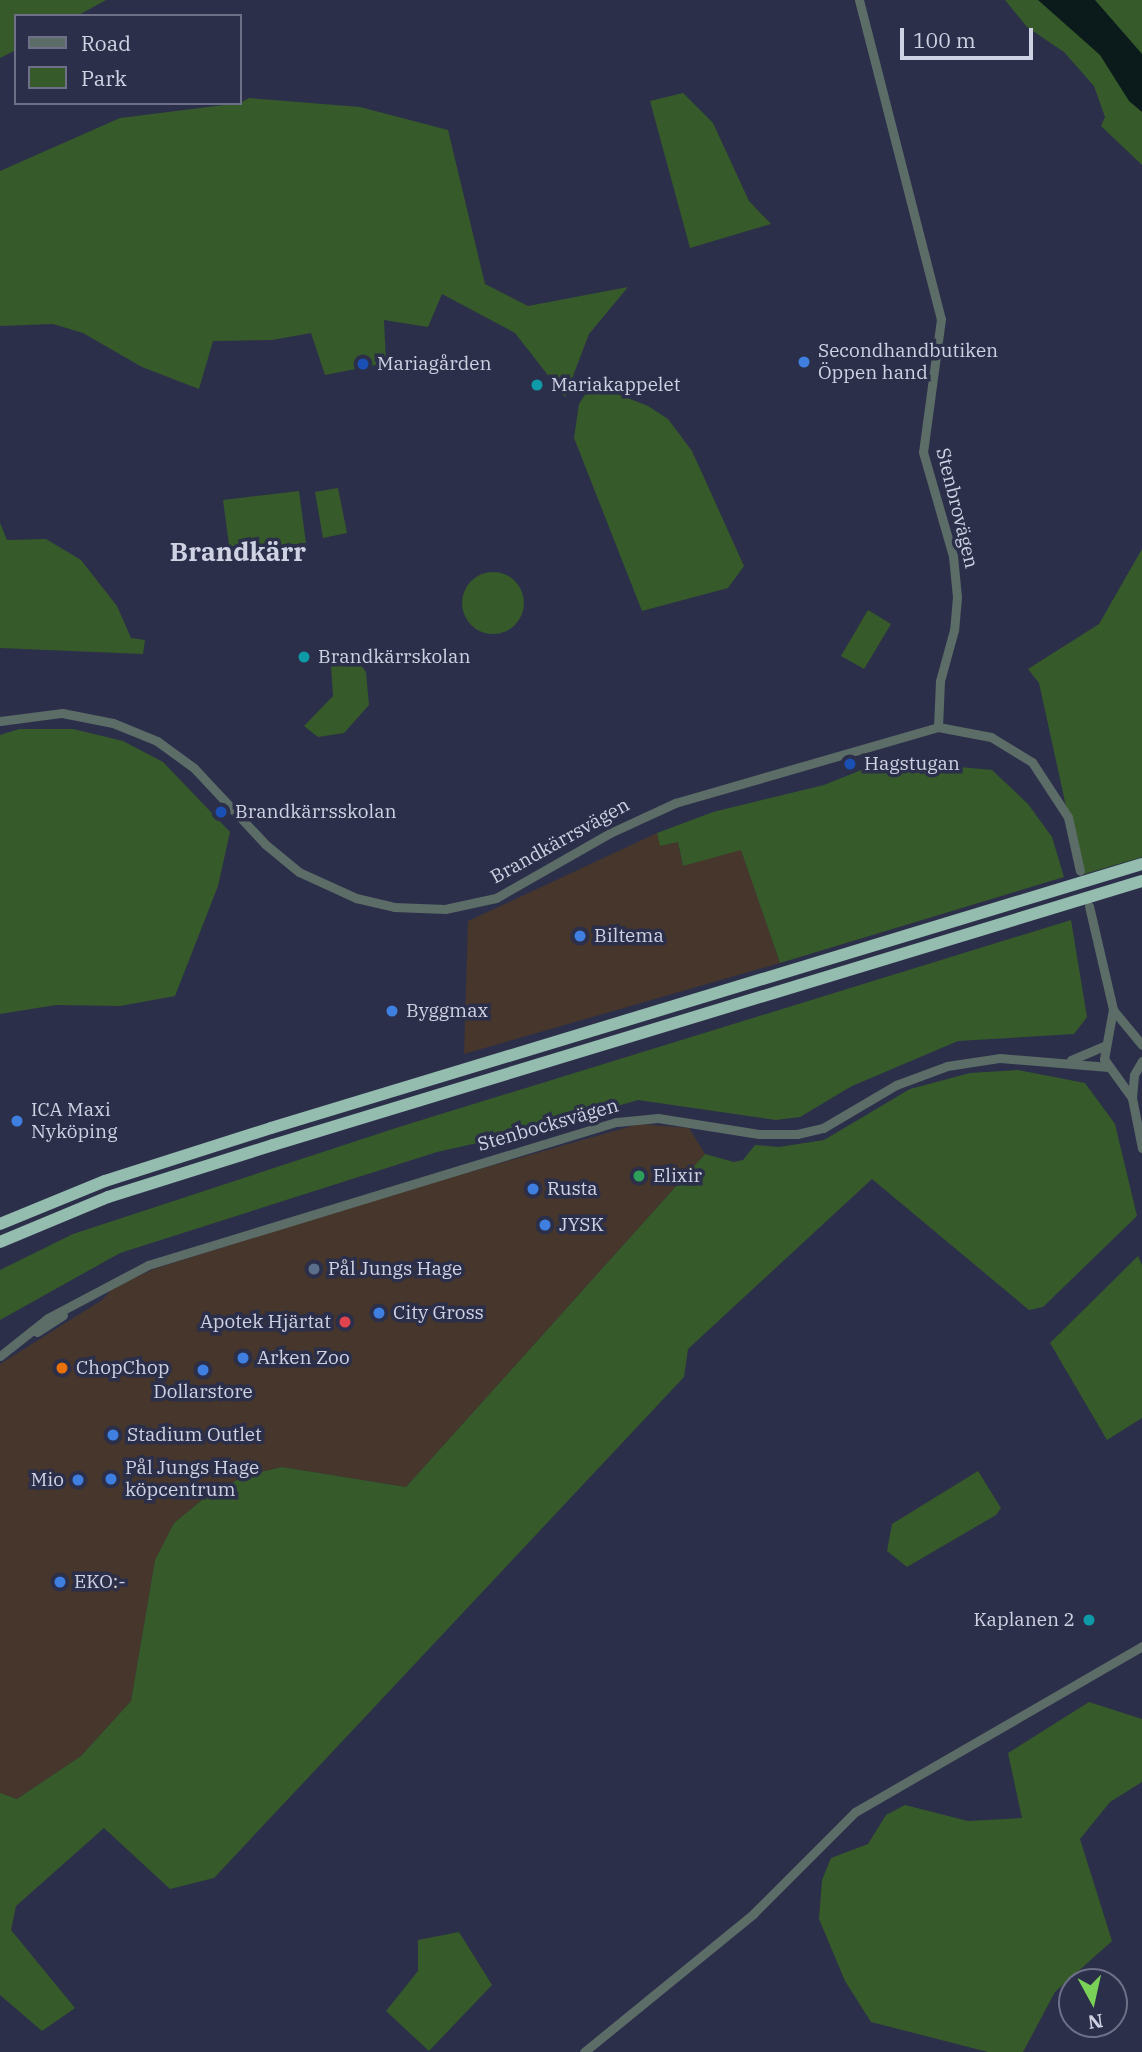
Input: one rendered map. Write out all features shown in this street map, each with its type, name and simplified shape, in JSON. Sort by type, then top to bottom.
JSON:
[{"type":"highway","points":[[0,1224],[104,1181],[271,1128],[1142,864]]},
{"type":"highway","points":[[0,1242],[108,1197],[1142,881]]},
{"type":"street","name":"Stenbrovägen","points":[[859,0],[940,310],[941,345],[923,452],[953,556],[957,597],[954,630],[940,681],[938,727]]},
{"type":"street","name":"Brandkärrsvägen","points":[[0,721],[62,713],[113,723],[157,741],[194,768],[265,844],[299,872],[356,898],[419,909],[460,907],[496,898],[610,833],[675,803],[938,727]]},
{"type":"street","points":[[938,727],[991,737],[1032,762],[1063,805],[1080,871]]},
{"type":"street","points":[[1089,906],[1113,1009],[1110,1037],[1104,1046],[1112,1069],[1132,1098],[1142,1148]]},
{"type":"street","points":[[1113,1009],[1128,1032],[1142,1045]]},
{"type":"street","points":[[1110,1037],[1128,1032]]},
{"type":"street","name":"Stenbocksvägen","points":[[1062,1061],[1104,1046]]},
{"type":"street","name":"Stenbocksvägen","points":[[0,1356],[90,1294],[173,1257],[617,1122],[658,1118],[759,1134],[797,1134],[823,1128],[896,1085],[947,1066],[1000,1058],[1062,1061],[1112,1069]]},
{"type":"street","points":[[1112,1069],[1140,1064],[1132,1098]]},
{"type":"street","points":[[584,2052],[753,1914],[855,1812],[1142,1646]]},
{"type":"shaded area","points":[[1038,0],[1095,0],[1142,54],[1142,112],[1129,101],[1100,55]]},
{"type":"shaded area","points":[[657,833],[661,846],[678,842],[683,866],[741,849],[780,963],[464,1054],[468,921]]},
{"type":"shaded area","points":[[639,1124],[689,1128],[705,1154],[406,1487],[282,1467],[247,1475],[208,1495],[174,1523],[155,1561],[131,1701],[81,1756],[17,1799],[0,1793],[0,1364],[102,1300],[113,1288],[154,1269],[398,1192]]},
{"type":"green space","points":[[0,0],[106,0],[81,14],[14,14],[14,51],[0,58]]},
{"type":"green space","points":[[1005,0],[1142,0],[1142,165],[1101,126],[1105,117],[1094,86],[1064,52],[1027,27]]},
{"type":"green space","points":[[683,93],[713,123],[749,201],[771,224],[690,248],[650,101]]},
{"type":"green space","points":[[249,98],[360,107],[448,130],[485,284],[528,306],[628,287],[589,334],[565,397],[515,333],[442,294],[428,327],[384,320],[386,363],[325,375],[311,333],[272,340],[213,341],[199,389],[142,367],[83,333],[53,324],[0,326],[0,171],[120,118],[242,105],[242,102]]},
{"type":"green space","points":[[592,384],[648,406],[668,419],[692,451],[744,566],[728,588],[642,611],[574,438],[579,404]]},
{"type":"green space","points":[[338,488],[347,533],[323,538],[315,492]]},
{"type":"green space","points":[[299,491],[306,543],[230,552],[223,500]]},
{"type":"green space","points":[[0,523],[7,540],[46,539],[81,560],[117,606],[131,638],[145,640],[143,654],[0,648]]},
{"type":"green space","points":[[1142,549],[1142,857],[1081,875],[1039,683],[1028,669],[1099,624]]},
{"type":"green space","points":[[493,572],[515,581],[524,603],[515,625],[493,634],[471,625],[462,603],[471,581]]},
{"type":"green space","points":[[868,610],[891,624],[864,669],[841,656]]},
{"type":"green space","points":[[351,651],[366,672],[369,705],[344,733],[318,737],[304,726],[333,696],[331,666],[338,655]]},
{"type":"green space","points":[[19,729],[73,729],[123,741],[163,762],[230,832],[218,886],[175,996],[120,1006],[56,1005],[0,1014],[0,735]]},
{"type":"green space","points":[[886,760],[992,770],[1028,804],[1052,837],[1064,877],[780,963],[741,850],[683,866],[678,842],[660,846],[657,833],[713,812],[824,785]]},
{"type":"green space","points":[[1071,920],[1087,1017],[1074,1034],[958,1041],[852,1086],[800,1117],[776,1120],[638,1100],[523,1133],[437,1152],[120,1253],[0,1320],[0,1270],[73,1234],[399,1127]]},
{"type":"green space","points":[[1018,1070],[1085,1083],[1115,1124],[1137,1216],[1043,1307],[1029,1310],[872,1179],[688,1349],[684,1377],[214,1878],[170,1889],[104,1828],[16,1906],[11,1930],[75,2008],[42,2031],[0,1995],[0,1793],[17,1799],[81,1756],[131,1701],[155,1560],[174,1523],[208,1495],[247,1475],[282,1467],[406,1487],[705,1154],[734,1162],[743,1160],[755,1145],[779,1147],[824,1140],[910,1089],[970,1073]]},
{"type":"green space","points":[[1138,1256],[1142,1265],[1142,1418],[1107,1440],[1050,1343]]},
{"type":"green space","points":[[978,1471],[1001,1508],[996,1515],[907,1567],[887,1551],[892,1524]]},
{"type":"green space","points":[[1089,1702],[1142,1719],[1142,1782],[1110,1802],[1080,1839],[1112,1941],[1082,1968],[1058,1968],[1058,1989],[1023,2052],[988,2052],[871,2022],[845,1981],[819,1919],[822,1880],[831,1858],[868,1844],[886,1815],[905,1805],[968,1821],[1022,1818],[1008,1753]]},
{"type":"green space","points":[[459,1932],[492,1985],[429,2051],[386,2011],[418,1971],[418,1940]]},
{"type":"place","name":"Secondhandbutiken Öppen hand","points":[[804,362]]},
{"type":"place","name":"Mariagården","points":[[363,364]]},
{"type":"place","name":"Mariakappelet","points":[[537,385]]},
{"type":"place","name":"Brandkärrskolan","points":[[304,657]]},
{"type":"place","name":"Hagstugan","points":[[850,764]]},
{"type":"place","name":"Brandkärrsskolan","points":[[221,812]]},
{"type":"place","name":"Biltema","points":[[580,936]]},
{"type":"place","name":"Byggmax","points":[[392,1011]]},
{"type":"place","name":"ICA Maxi Nyköping","points":[[17,1121]]},
{"type":"place","name":"Elixir","points":[[639,1176]]},
{"type":"place","name":"Rusta","points":[[533,1189]]},
{"type":"place","name":"JYSK","points":[[545,1225]]},
{"type":"place","name":"Pål Jungs Hage","points":[[314,1269]]},
{"type":"place","name":"City Gross","points":[[379,1313]]},
{"type":"place","name":"Apotek Hjärtat","points":[[345,1322]]},
{"type":"place","name":"Arken Zoo","points":[[243,1358]]},
{"type":"place","name":"ChopChop","points":[[62,1368]]},
{"type":"place","name":"Dollarstore","points":[[203,1370]]},
{"type":"place","name":"Stadium Outlet","points":[[113,1435]]},
{"type":"place","name":"Pål Jungs Hage köpcentrum","points":[[111,1479]]},
{"type":"place","name":"Mio","points":[[78,1480]]},
{"type":"place","name":"EKO:-","points":[[60,1582]]},
{"type":"place","name":"Kaplanen 2","points":[[1089,1620]]},
{"type":"district","name":"Brandkärr","points":[[238,552]]}]
